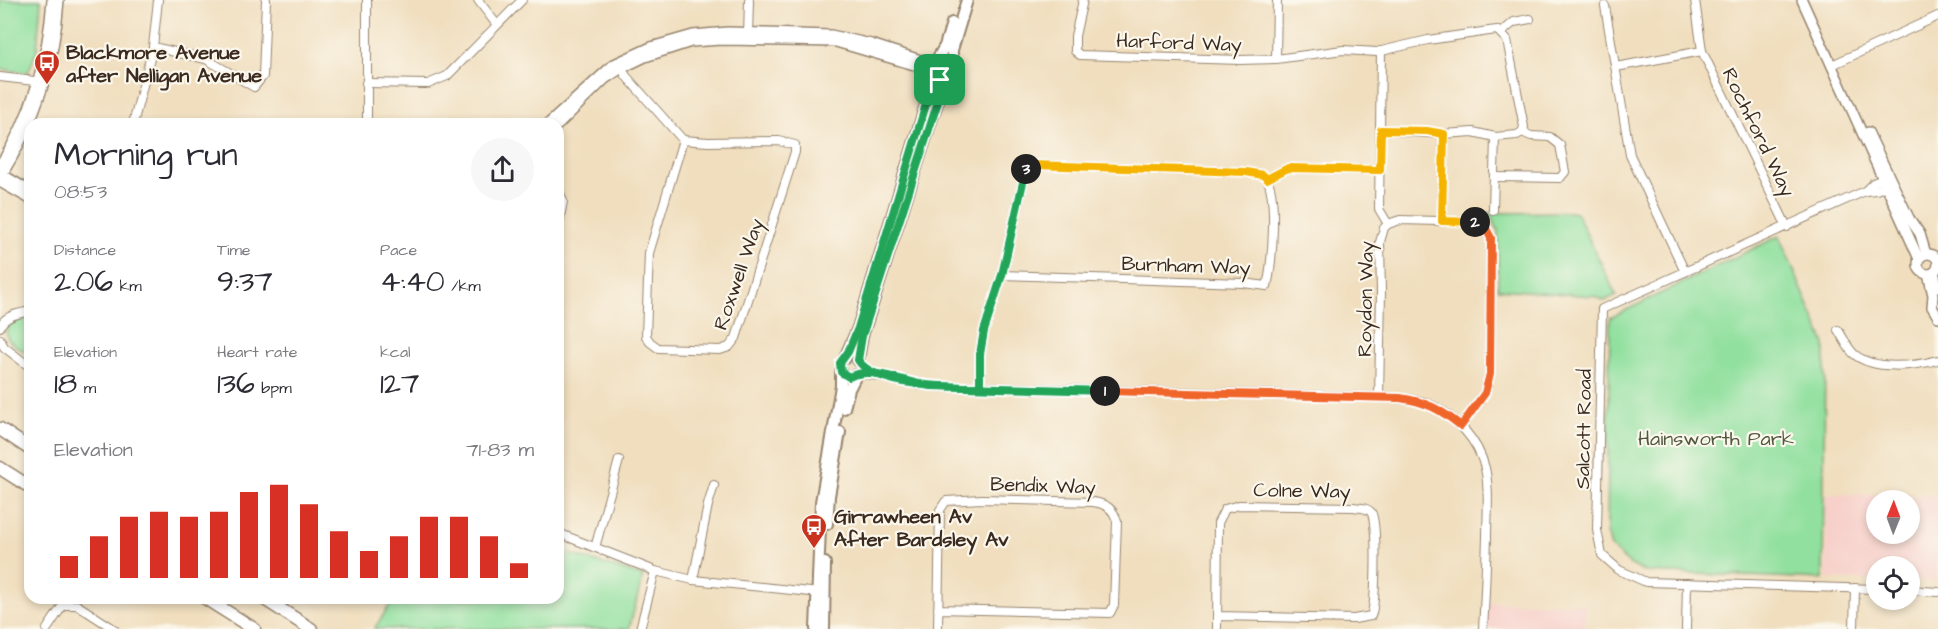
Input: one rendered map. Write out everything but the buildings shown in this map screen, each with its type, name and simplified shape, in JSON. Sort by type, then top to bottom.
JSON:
[{"type":"main road","points":[[824,629],[821,593],[821,502],[841,386],[840,363],[858,328],[936,70],[960,0]]},
{"type":"main road","points":[[936,70],[950,75],[952,50],[967,0]]},
{"type":"main road","points":[[816,629],[829,496],[845,400],[858,368],[862,336],[936,70],[946,60],[952,69]]},
{"type":"main road","points":[[844,358],[852,357],[858,368]]},
{"type":"main road","points":[[841,372],[847,376],[858,368]]},
{"type":"main road","points":[[0,429],[24,445]]},
{"type":"main road","points":[[0,468],[24,483]]},
{"type":"main road","points":[[214,604],[254,629]]},
{"type":"main road","points":[[272,604],[311,629]]},
{"type":"street","points":[[42,82],[52,0]]},
{"type":"street","points":[[30,118],[56,28],[59,0]]},
{"type":"street","points":[[135,118],[153,47],[158,0]]},
{"type":"street","points":[[153,47],[206,59],[254,87],[263,76],[266,0]]},
{"type":"street","points":[[367,0],[367,118]]},
{"type":"street","points":[[478,0],[497,25]]},
{"type":"street","points":[[366,83],[428,84],[447,76],[522,0]]},
{"type":"street","points":[[748,36],[749,0]]},
{"type":"street","name":"Harford Way","points":[[1083,0],[1074,46],[1075,51],[1080,55],[1276,59]]},
{"type":"street","points":[[1277,0],[1276,59],[1342,50],[1377,52],[1428,40],[1497,30],[1508,40],[1524,127],[1522,132],[1517,135],[1495,137],[1473,132],[1444,134],[1427,131],[1381,130]]},
{"type":"street","name":"Rochford Way","points":[[1695,0],[1702,51],[1786,227]]},
{"type":"street","points":[[1802,0],[1888,182],[1917,228],[1929,256],[1938,261],[1934,270],[1932,291],[1932,307],[1938,317]]},
{"type":"street","points":[[1808,0],[1834,64]]},
{"type":"street","points":[[1605,6],[1630,155],[1685,272]]},
{"type":"street","points":[[1834,64],[1938,16]]},
{"type":"street","points":[[1501,33],[1514,22],[1530,19]]},
{"type":"street","points":[[555,118],[606,71],[691,42],[748,36],[836,42],[936,70]]},
{"type":"street","points":[[1381,51],[1379,209],[1388,224]]},
{"type":"street","name":"Rochford Way","points":[[1616,67],[1702,51]]},
{"type":"street","points":[[564,119],[621,65]]},
{"type":"street","points":[[621,65],[626,76],[683,140]]},
{"type":"street","points":[[0,77],[42,82]]},
{"type":"street","points":[[1494,177],[1560,178],[1565,172],[1560,145],[1550,137],[1531,136],[1522,132]]},
{"type":"street","points":[[1442,221],[1444,134]]},
{"type":"street","points":[[0,174],[24,135]]},
{"type":"street","points":[[1493,210],[1495,137]]},
{"type":"street","name":"Roxwell Way","points":[[683,140],[779,141],[795,145],[795,152],[736,338],[729,346],[720,350],[658,348],[646,336],[649,253],[683,140]]},
{"type":"street","points":[[980,387],[982,342],[1002,275],[1026,169],[1033,165],[1246,172],[1263,175],[1267,179],[1288,168],[1380,170]]},
{"type":"street","points":[[0,174],[24,187]]},
{"type":"street","points":[[0,174],[24,194]]},
{"type":"street","name":"Burnham Way","points":[[1002,275],[1243,283],[1268,286],[1271,273],[1273,198],[1267,179]]},
{"type":"street","name":"Salcott Road","points":[[1866,589],[1646,582],[1619,570],[1602,555],[1597,530],[1602,309],[1888,182]]},
{"type":"street","name":"Roydon Way","points":[[1379,397],[1380,242],[1382,233],[1388,224],[1400,220],[1478,222],[1484,225],[1491,238],[1491,353],[1485,393],[1461,426]]},
{"type":"street","points":[[1929,256],[1919,269],[1934,270]]},
{"type":"street","points":[[1934,270],[1938,287]]},
{"type":"street","points":[[0,327],[2,322],[14,314],[24,312]]},
{"type":"street","points":[[1838,330],[1854,354],[1874,365],[1921,365],[1938,360]]},
{"type":"street","points":[[0,339],[4,347],[24,362]]},
{"type":"street","points":[[858,368],[917,385],[1379,397],[1400,398],[1429,404],[1461,426],[1479,450],[1487,483],[1483,629]]},
{"type":"street","points":[[595,548],[619,460]]},
{"type":"street","points":[[693,580],[714,485]]},
{"type":"street","name":"Bendix Way","points":[[938,609],[1110,613],[1114,605],[1117,521],[1115,515],[1104,504],[1093,502],[982,499],[946,501],[940,510],[938,609],[938,629]]},
{"type":"street","name":"Colne Way","points":[[1217,616],[1353,619],[1371,616],[1374,602],[1375,532],[1374,519],[1370,511],[1353,507],[1239,505],[1226,509],[1218,523],[1217,616],[1217,629]]},
{"type":"street","points":[[564,536],[655,571],[693,580],[821,593]]},
{"type":"street","points":[[640,629],[655,571]]},
{"type":"street","points":[[1686,629],[1687,583]]},
{"type":"street","points":[[1854,629],[1855,588]]},
{"type":"street","points":[[1920,591],[1938,592]]},
{"type":"street","points":[[47,629],[63,604],[77,605],[114,629]]},
{"type":"shaded area","points":[[1826,494],[1866,495],[1866,544],[1920,544],[1920,496],[1938,496],[1938,581],[1920,580],[1920,556],[1866,556],[1866,580],[1826,579]]},
{"type":"shaded area","points":[[1487,602],[1585,604],[1585,629],[1487,629]]},
{"type":"green space","points":[[0,0],[41,0],[37,50],[28,73],[0,69]]},
{"type":"green space","points":[[1576,212],[1616,295],[1605,301],[1593,296],[1498,289],[1498,230],[1489,213]]},
{"type":"green space","name":"Hainsworth Park","points":[[1779,236],[1825,344],[1823,579],[1645,572],[1629,564],[1611,547],[1607,532],[1610,318]]},
{"type":"green space","points":[[24,318],[24,351],[13,344],[7,336],[7,329],[15,321]]},
{"type":"green space","points":[[564,551],[643,576],[629,629],[374,629],[391,604],[564,604]]},
{"type":"place","name":"Blackmore Avenue after Nelligan Avenue","points":[[47,86]]},
{"type":"place","name":"Girrawheen Av After Bardsley Av","points":[[814,550]]},
{"type":"route","points":[[940,80],[934,78],[858,328],[839,366],[844,375],[849,377],[858,374],[875,374],[917,385],[931,386],[1400,398],[1429,404],[1461,426],[1485,393],[1490,374],[1491,353],[1491,238],[1489,231],[1478,222],[1442,221],[1444,134],[1427,131],[1381,130],[1380,170],[1288,168],[1267,179],[1263,175],[1246,172],[1033,165],[1026,169],[1002,275],[984,331],[980,354],[980,387],[917,385],[875,374],[859,364],[862,336],[945,80],[940,80]]}]
